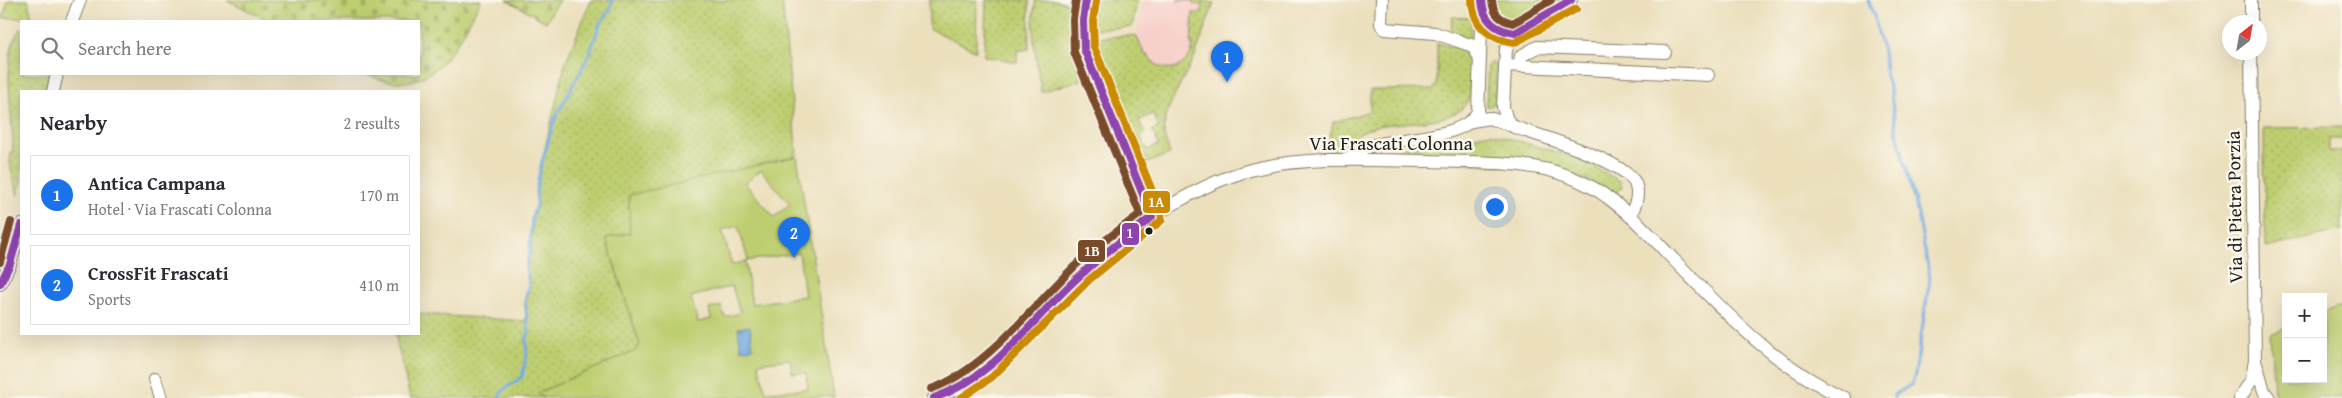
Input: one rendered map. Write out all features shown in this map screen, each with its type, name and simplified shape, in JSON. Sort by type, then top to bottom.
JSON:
[{"type":"street","points":[[72,20],[80,0]]},
{"type":"street","points":[[1086,0],[1083,20],[1084,49],[1152,217]]},
{"type":"street","points":[[1382,0],[1381,24],[1385,28],[1436,33],[1473,46],[1479,58]]},
{"type":"street","points":[[1514,127],[1507,120],[1503,107],[1505,65],[1512,37],[1571,0]]},
{"type":"street","points":[[2251,0],[2251,15]]},
{"type":"street","points":[[1481,4],[1487,21],[1497,30],[1512,37]]},
{"type":"street","points":[[1472,121],[1478,110],[1481,4]]},
{"type":"street","points":[[1519,66],[1521,56],[1537,47],[1665,52]]},
{"type":"street","name":"Via di Pietra Porzia","points":[[2251,60],[2255,360]]},
{"type":"street","points":[[1505,65],[1708,75]]},
{"type":"street","points":[[53,90],[57,75]]},
{"type":"street","points":[[1348,159],[1358,151],[1372,145],[1444,132],[1472,121],[1490,118],[1604,160],[1627,174],[1634,182],[1637,190],[1636,203],[1630,216]]},
{"type":"street","name":"Via Frascati Colonna","points":[[934,398],[952,392],[991,364],[1077,277],[1107,251],[1152,217],[1210,184],[1248,171],[1290,163],[1348,159],[1477,162],[1540,168],[1584,183],[1610,199],[1630,216],[1751,338],[1791,368],[1844,398]]},
{"type":"street","points":[[0,284],[8,270],[20,229]]},
{"type":"street","points":[[2240,398],[2252,379],[2255,360]]},
{"type":"street","points":[[2255,360],[2264,390],[2269,398]]},
{"type":"street","points":[[155,379],[161,398]]},
{"type":"shaded area","points":[[1144,0],[1199,0],[1214,3],[1195,56],[1161,97],[1136,35]]},
{"type":"green space","points":[[8,0],[28,0],[32,18],[3,18]]},
{"type":"green space","points":[[227,0],[481,0],[451,53],[424,76],[408,82],[388,81],[368,75],[420,75],[420,20],[267,20]]},
{"type":"green space","points":[[507,0],[559,0],[546,22]]},
{"type":"green space","points":[[591,0],[782,0],[797,156],[726,173],[630,233],[606,238],[640,345],[636,351],[537,393],[544,398],[410,398],[395,335],[420,335],[420,314],[526,321],[525,301],[529,284],[526,270],[530,250],[532,217],[537,202],[536,191],[541,165],[565,64]]},
{"type":"green space","points":[[929,0],[977,0],[976,51],[929,28]]},
{"type":"green space","points":[[986,0],[1029,0],[1029,49],[1017,51],[1017,62],[984,56]]},
{"type":"green space","points":[[1036,0],[1056,0],[1078,6],[1077,42],[1087,78],[1041,92],[1033,35]]},
{"type":"green space","points":[[1095,0],[1137,0],[1132,27],[1094,29],[1092,15]]},
{"type":"green space","points":[[1177,0],[1199,0],[1214,3],[1195,56],[1172,100],[1165,118],[1164,136],[1170,154],[1142,165],[1096,50],[1094,38],[1136,35],[1145,55],[1148,55],[1161,67],[1175,68],[1182,65],[1191,53],[1193,45],[1191,44],[1193,13],[1201,13],[1202,5],[1194,4],[1193,1]],"holes":[[[1153,114],[1159,127],[1152,130],[1159,145],[1147,150],[1140,136],[1145,133],[1139,120]]]},
{"type":"green space","points":[[1495,0],[1551,0],[1509,23],[1501,21],[1497,16]]},
{"type":"green space","points":[[1452,17],[1471,18],[1470,38],[1451,32]]},
{"type":"green space","points":[[20,30],[20,75],[49,75],[45,90],[20,90],[20,187],[18,196],[10,162],[13,147],[9,67],[15,38]]},
{"type":"green space","points":[[1437,43],[1465,50],[1471,55],[1470,96],[1461,109],[1451,115],[1438,119],[1378,126],[1368,129],[1338,151],[1326,155],[1333,122],[1370,111],[1370,90],[1434,89],[1437,83]]},
{"type":"green space","points":[[1493,62],[1497,66],[1495,104],[1488,107],[1486,105],[1488,65]]},
{"type":"green space","points":[[2342,127],[2342,139],[2329,139],[2329,151],[2342,151],[2342,230],[2265,248],[2264,128]]},
{"type":"green space","points":[[1491,133],[1580,159],[1620,181],[1622,188],[1615,192],[1566,172],[1369,154]]},
{"type":"green space","points":[[797,156],[834,397],[705,398],[704,395],[694,398],[643,398],[642,395],[632,398],[544,398],[537,393],[635,351],[640,345],[606,238],[630,233],[629,195]],"holes":[[[761,170],[790,204],[774,217],[745,183]],[[738,226],[748,260],[732,265],[722,230]],[[799,253],[805,296],[752,304],[745,261]],[[732,286],[740,313],[725,317],[721,306],[709,309],[711,319],[698,322],[691,297]],[[790,359],[792,373],[806,373],[808,389],[766,392],[758,363]]]},
{"type":"green space","points":[[2342,305],[2342,398],[2277,398],[2274,392],[2270,334],[2282,330],[2282,383],[2327,383],[2327,311]]},
{"type":"water","points":[[750,326],[753,348],[741,350],[738,328]]},
{"type":"waterway","points":[[499,398],[502,391],[522,377],[527,353],[526,339],[529,333],[525,301],[529,284],[526,267],[541,165],[555,119],[590,53],[600,23],[610,10],[612,0]]},
{"type":"waterway","points":[[1868,0],[1884,56],[1885,72],[1891,94],[1896,129],[1918,214],[1930,278],[1915,375],[1911,385],[1894,395],[1894,398]]},
{"type":"transit line","name":"1B","points":[[931,389],[951,380],[970,368],[1008,335],[1082,259],[1140,214],[1074,52],[1073,19],[1076,0]]},
{"type":"transit line","name":"1","points":[[934,398],[957,388],[996,360],[1092,265],[1152,217],[1084,49],[1083,20],[1086,0]]},
{"type":"transit line","name":"1A","points":[[1472,0],[1476,17],[1484,30],[1497,38],[1514,43],[1576,9]]},
{"type":"transit line","name":"1","points":[[1482,0],[1485,14],[1491,23],[1502,30],[1515,33],[1571,0]]},
{"type":"transit line","name":"1B","points":[[1492,0],[1498,16],[1513,23],[1551,0]]},
{"type":"transit line","name":"1A","points":[[961,398],[992,377],[1090,279],[1162,220],[1161,213],[1094,47],[1093,21],[1096,1]]},
{"type":"transit line","name":"1B","points":[[0,262],[11,222]]},
{"type":"transit line","name":"1","points":[[0,284],[10,264],[20,229]]},
{"type":"place","name":"Antica Campana","points":[[1227,82]]},
{"type":"place","name":"CrossFit Frascati","points":[[794,258]]}]
